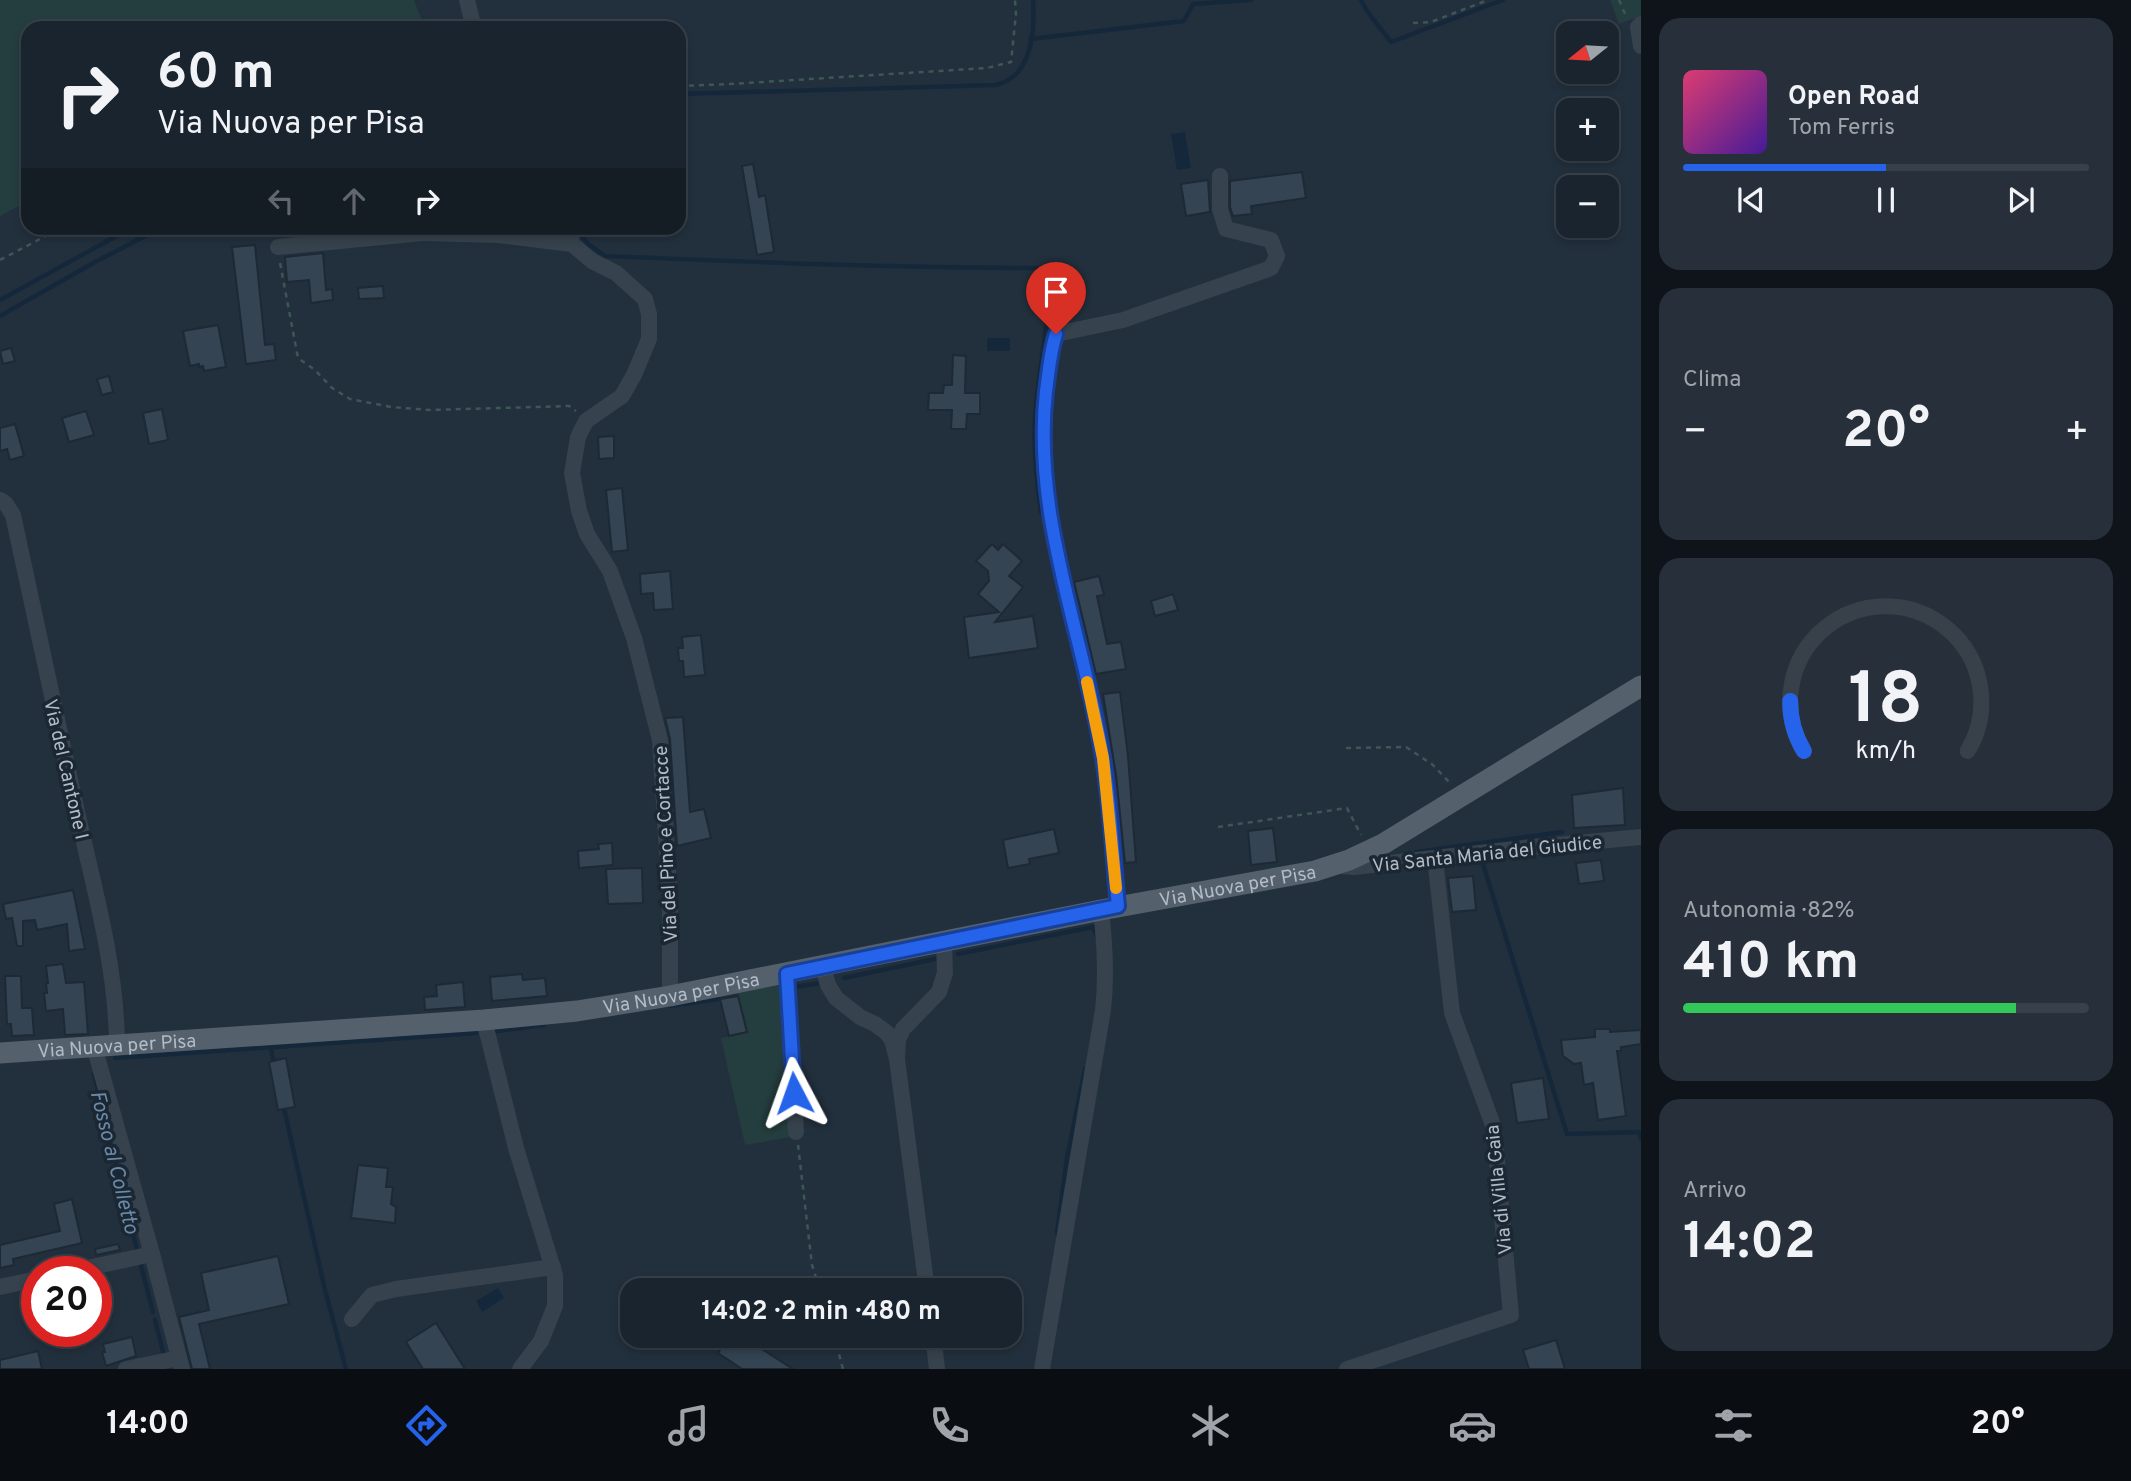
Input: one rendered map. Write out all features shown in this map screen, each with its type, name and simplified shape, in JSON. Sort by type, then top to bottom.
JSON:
[{"type":"main road","name":"Via Nuova per Pisa","points":[[0,1053],[484,1020],[577,1011],[787,974],[1332,866],[1370,851],[1641,686]]},
{"type":"street","points":[[467,0],[472,21]]},
{"type":"street","points":[[1641,24],[1638,27],[1641,46]]},
{"type":"street","points":[[1042,1369],[1103,1010],[1110,908],[1103,758],[1053,537],[1044,478],[1044,414],[1051,348],[1056,334],[1123,320],[1271,268],[1277,256],[1271,240],[1226,229],[1220,209],[1220,176]]},
{"type":"street","points":[[278,247],[402,235]]},
{"type":"street","points":[[498,235],[570,236],[592,261],[615,273],[645,299],[649,314],[649,339],[634,375],[622,397],[586,421]]},
{"type":"street","name":"Via del Pino e Cortacce","points":[[586,421],[578,437],[572,473],[579,510],[587,534],[610,571],[634,638],[660,740],[670,902],[670,996]]},
{"type":"street","name":"Via del Cantone I","points":[[0,500],[13,515],[98,905],[109,957],[117,1043]]},
{"type":"street","name":"Via Santa Maria del Giudice","points":[[1332,866],[1354,867],[1641,837]]},
{"type":"street","name":"Via di Villa Gaia","points":[[1347,1369],[1511,1315],[1494,1128],[1451,1013],[1435,858]]},
{"type":"street","points":[[897,1059],[898,1040],[904,1029],[933,998],[942,984],[944,942]]},
{"type":"street","points":[[822,967],[836,998],[860,1017],[875,1024],[892,1040],[897,1059],[925,1278]]},
{"type":"street","points":[[787,974],[796,1132]]},
{"type":"street","points":[[484,1020],[513,1136],[555,1275],[555,1306],[541,1341],[520,1369]]},
{"type":"street","points":[[94,1046],[180,1363],[126,1369]]},
{"type":"street","points":[[112,1263],[152,1254]]},
{"type":"street","points":[[352,1319],[372,1295],[396,1289],[553,1267]]},
{"type":"street","points":[[0,1287],[21,1282]]},
{"type":"street","points":[[935,1348],[937,1369]]},
{"type":"path","points":[[686,86],[987,68],[1011,62],[1015,0]]},
{"type":"path","points":[[1413,23],[1431,22],[1488,0]]},
{"type":"path","points":[[0,260],[48,235]]},
{"type":"path","points":[[278,247],[298,358],[315,370],[332,388],[350,399],[391,407],[430,410],[569,406],[586,421]]},
{"type":"path","points":[[1346,748],[1406,747],[1433,765],[1463,796]]},
{"type":"path","points":[[1218,827],[1347,808],[1370,851]]},
{"type":"path","points":[[796,1132],[812,1265],[816,1278]]},
{"type":"path","points":[[837,1348],[843,1369]]},
{"type":"green space","points":[[0,0],[414,0],[422,21],[21,21],[21,205],[0,216]]},
{"type":"green space","points":[[1610,0],[1641,0],[1641,16],[1619,24]]},
{"type":"green space","points":[[787,983],[791,1137],[745,1145],[721,1038],[747,1032],[738,993]]},
{"type":"water","points":[[1185,132],[1191,168],[1177,170],[1171,134]]},
{"type":"water","points":[[987,338],[1010,338],[1010,351],[987,351]]},
{"type":"water","points":[[498,1288],[504,1298],[482,1312],[476,1301]]},
{"type":"building","points":[[753,164],[759,197],[765,195],[774,252],[757,255],[742,166]]},
{"type":"building","points":[[1302,172],[1306,198],[1251,206],[1252,214],[1233,216],[1230,207],[1230,181]]},
{"type":"building","points":[[1208,180],[1210,212],[1186,216],[1181,184]]},
{"type":"building","points":[[255,245],[265,345],[274,344],[276,360],[246,364],[232,247]]},
{"type":"building","points":[[323,253],[326,290],[332,289],[333,300],[311,303],[309,280],[287,282],[285,257]]},
{"type":"building","points":[[383,286],[384,298],[359,299],[358,288]]},
{"type":"building","points":[[218,325],[226,367],[204,371],[199,364],[190,366],[183,331]]},
{"type":"building","points":[[11,348],[15,361],[3,364],[0,351]]},
{"type":"building","points":[[953,355],[966,356],[965,393],[980,393],[980,414],[967,414],[966,429],[951,429],[952,410],[928,410],[929,393],[943,393],[944,385],[952,385]]},
{"type":"building","points":[[109,376],[113,392],[102,395],[97,379]]},
{"type":"building","points":[[162,409],[168,440],[149,444],[143,413]]},
{"type":"building","points":[[86,411],[94,435],[69,442],[62,418]]},
{"type":"building","points":[[15,424],[24,456],[10,460],[7,449],[0,451],[0,428]]},
{"type":"building","points":[[614,436],[614,458],[599,459],[598,437]]},
{"type":"building","points":[[622,488],[628,550],[612,552],[606,490]]},
{"type":"building","points":[[992,544],[998,550],[1003,544],[1022,561],[1009,576],[1023,587],[995,622],[1033,616],[1038,648],[969,658],[964,617],[999,612],[978,594],[989,581],[988,571],[976,561]]},
{"type":"building","points":[[670,571],[673,609],[654,610],[653,593],[641,594],[640,574]]},
{"type":"building","points":[[1099,576],[1104,595],[1097,596],[1107,644],[1121,642],[1126,669],[1096,674],[1074,582]]},
{"type":"building","points":[[1173,594],[1178,610],[1155,616],[1151,601]]},
{"type":"building","points":[[701,635],[705,675],[684,677],[683,661],[679,661],[678,648],[683,648],[682,637]]},
{"type":"building","points":[[1120,692],[1136,862],[1125,863],[1116,775],[1103,694]]},
{"type":"building","points":[[683,717],[690,812],[704,809],[711,838],[677,846],[670,739],[665,718]]},
{"type":"building","points":[[1623,788],[1625,825],[1574,828],[1572,795]]},
{"type":"building","points":[[1273,828],[1277,862],[1251,865],[1248,831]]},
{"type":"building","points":[[1054,829],[1059,853],[1029,859],[1030,864],[1008,868],[1003,840]]},
{"type":"building","points":[[612,843],[613,865],[579,868],[578,851],[599,849],[598,844]]},
{"type":"building","points":[[1601,860],[1604,881],[1579,884],[1576,863]]},
{"type":"building","points":[[642,868],[643,903],[608,904],[606,869]]},
{"type":"building","points":[[1473,876],[1476,910],[1452,912],[1448,878]]},
{"type":"building","points":[[73,890],[85,949],[69,951],[67,924],[37,930],[35,920],[23,921],[23,946],[17,946],[12,918],[6,919],[3,904]]},
{"type":"building","points":[[63,964],[66,983],[84,982],[88,1034],[65,1035],[63,1009],[46,1011],[46,966]]},
{"type":"building","points":[[522,974],[523,980],[545,978],[547,996],[492,1001],[490,977]]},
{"type":"building","points":[[5,976],[21,976],[22,1008],[32,1008],[34,1035],[12,1036],[11,1024],[7,1024]]},
{"type":"building","points":[[463,982],[465,1007],[425,1010],[424,997],[437,996],[436,985]]},
{"type":"building","points":[[738,996],[747,1032],[729,1036],[720,999]]},
{"type":"building","points":[[1595,1029],[1610,1029],[1610,1032],[1641,1030],[1641,1044],[1621,1047],[1621,1051],[1617,1051],[1626,1116],[1598,1120],[1593,1083],[1584,1085],[1581,1063],[1574,1064],[1563,1056],[1561,1040],[1595,1037]]},
{"type":"building","points":[[286,1058],[295,1107],[278,1110],[269,1062]]},
{"type":"building","points":[[1543,1078],[1549,1119],[1517,1123],[1511,1083]]},
{"type":"building","points":[[358,1165],[388,1168],[386,1187],[393,1187],[391,1204],[396,1207],[395,1223],[351,1218]]},
{"type":"building","points":[[72,1199],[82,1243],[21,1256],[13,1259],[14,1265],[0,1268],[0,1245],[60,1231],[54,1204]]},
{"type":"building","points":[[118,1244],[120,1250],[96,1255],[95,1249]]},
{"type":"building","points":[[278,1256],[289,1304],[199,1324],[210,1369],[192,1369],[179,1317],[209,1310],[201,1273]]},
{"type":"building","points":[[436,1323],[465,1369],[423,1369],[406,1342]]},
{"type":"building","points":[[132,1337],[136,1356],[106,1366],[102,1352],[105,1352],[104,1347],[112,1347],[112,1342]]},
{"type":"building","points":[[1556,1340],[1565,1369],[1529,1369],[1523,1350]]},
{"type":"building","points":[[721,1348],[760,1348],[793,1369],[742,1369],[718,1353]]},
{"type":"building","points":[[38,1351],[42,1369],[0,1369],[0,1360]]},
{"type":"waterway","points":[[686,94],[995,85],[1007,81],[1017,73],[1029,52],[1033,0]]},
{"type":"waterway","points":[[1031,39],[1184,21],[1193,4],[1251,0]]},
{"type":"waterway","points":[[1361,0],[1391,42],[1503,0]]},
{"type":"waterway","points":[[0,300],[118,235]]},
{"type":"waterway","points":[[0,316],[147,235]]},
{"type":"waterway","points":[[582,235],[587,243],[605,256],[874,266],[1036,268],[1046,272],[1047,316],[1034,439],[1041,512]]},
{"type":"waterway","points":[[1416,852],[1562,832]]},
{"type":"waterway","points":[[1483,864],[1567,1134],[1639,1132],[1641,1139]]},
{"type":"waterway","points":[[958,954],[1093,927],[1097,937]]},
{"type":"waterway","points":[[844,978],[935,959]]},
{"type":"waterway","points":[[795,987],[820,983]]},
{"type":"waterway","points":[[670,1006],[718,999]]},
{"type":"waterway","points":[[491,1032],[544,1025]]},
{"type":"waterway","points":[[115,1058],[476,1033]]},
{"type":"waterway","points":[[271,1048],[274,1065]]},
{"type":"waterway","points":[[1057,1233],[1067,1158],[1085,1069]]},
{"type":"waterway","name":"Fosso al Colletto","points":[[94,1074],[137,1250]]},
{"type":"waterway","points":[[283,1104],[325,1290],[346,1369]]},
{"type":"waterway","name":"Fosso al Colletto","points":[[141,1265],[153,1312]]},
{"type":"waterway","name":"Fosso al Colletto","points":[[155,1320],[164,1356]]},
{"type":"slow traffic","points":[[1087,682],[1103,758],[1116,888]]},
{"type":"route","points":[[794,1093],[787,974],[1118,906],[1103,758],[1053,537],[1044,478],[1044,414],[1051,348],[1056,334]]}]
